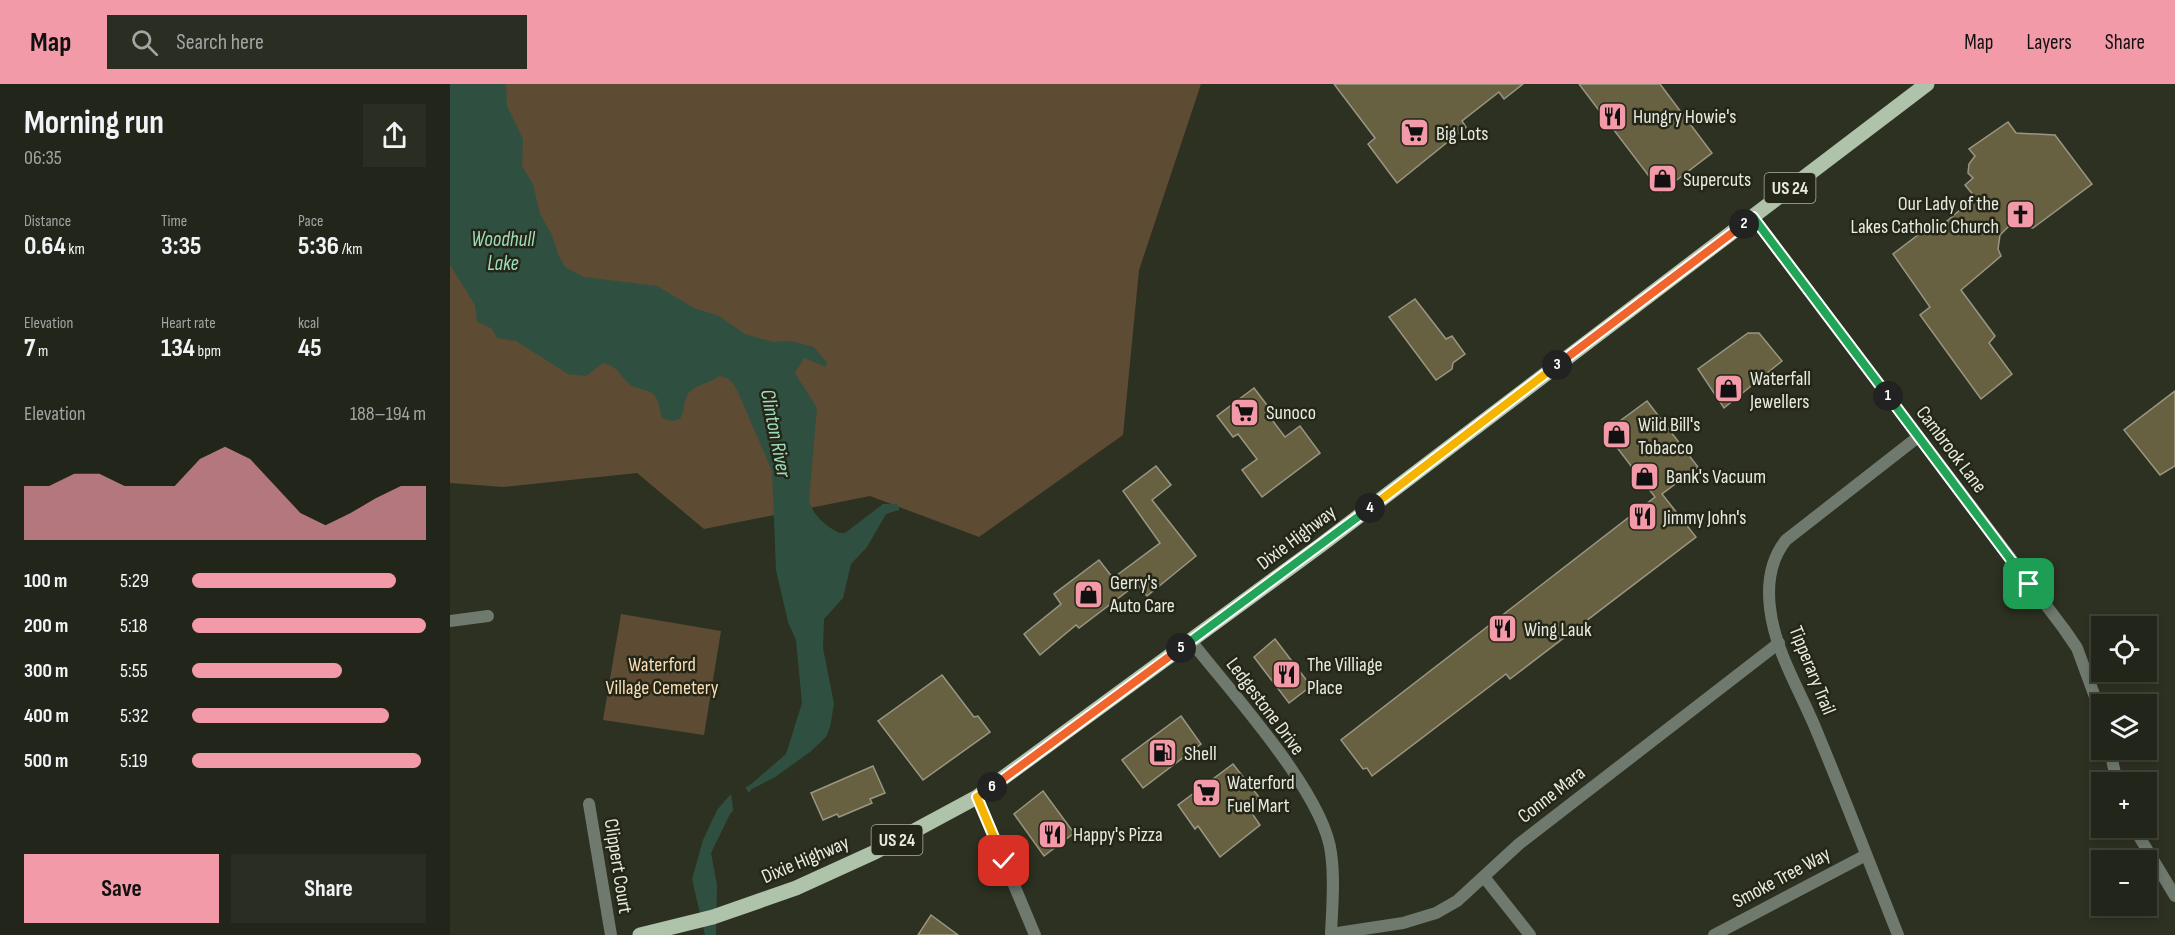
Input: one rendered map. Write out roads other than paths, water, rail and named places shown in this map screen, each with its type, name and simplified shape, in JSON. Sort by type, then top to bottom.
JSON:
[{"type":"main road","name":"Dixie Highway","points":[[640,935],[726,913],[796,888],[875,852],[977,797],[1191,641],[1927,84]]},
{"type":"street","name":"Cambrook Lane","points":[[1753,217],[2077,648],[2094,694]]},
{"type":"street","name":"Tipperary Trail","points":[[1898,935],[1779,644],[1770,610],[1768,585],[1773,560],[1786,540],[1918,437]]},
{"type":"street","points":[[450,621],[488,616]]},
{"type":"street","name":"Ledgestone Drive","points":[[1191,641],[1280,754],[1317,812],[1331,852],[1331,935]]},
{"type":"street","name":"Conne Mara","points":[[1331,935],[1371,930],[1436,913],[1457,901],[1519,844],[1616,767],[1779,644]]},
{"type":"street","points":[[977,797],[1035,935]]},
{"type":"street","name":"Clippert Court","points":[[589,804],[610,935]]},
{"type":"street","points":[[2140,838],[2175,896]]},
{"type":"street","name":"Smoke Tree Way","points":[[1714,935],[1866,855]]},
{"type":"street","points":[[1484,877],[1530,935]]},
{"type":"water","name":"Woodhull Lake","points":[[450,84],[506,84],[507,106],[523,139],[522,166],[533,184],[540,214],[551,233],[565,267],[584,277],[657,286],[694,308],[719,316],[745,334],[773,342],[791,341],[814,347],[827,363],[826,367],[804,358],[795,373],[817,408],[809,500],[820,520],[839,533],[845,533],[883,504],[897,504],[899,507],[899,510],[886,514],[867,547],[851,564],[843,598],[824,619],[823,648],[834,704],[826,737],[810,752],[775,777],[752,789],[730,814],[711,853],[717,885],[716,935],[705,935],[692,879],[703,840],[717,810],[730,795],[750,785],[786,754],[802,703],[796,640],[788,622],[776,570],[772,471],[737,390],[728,379],[719,376],[693,390],[686,399],[680,419],[674,421],[663,419],[655,396],[629,384],[612,366],[603,363],[586,376],[568,374],[516,341],[497,338],[491,328],[477,322],[475,305],[450,265]]},
{"type":"place","name":"Hungry Howie's","points":[[1612,116]]},
{"type":"place","name":"Big Lots","points":[[1415,133]]},
{"type":"place","name":"Supercuts","points":[[1662,179]]},
{"type":"place","name":"Our Lady of the Lakes Catholic Church","points":[[2020,215]]},
{"type":"place","name":"Waterfall Jewellers","points":[[1729,389]]},
{"type":"place","name":"Sunoco","points":[[1245,412]]},
{"type":"place","name":"Wild Bill's Tobacco","points":[[1617,435]]},
{"type":"place","name":"Bank's Vacuum","points":[[1645,476]]},
{"type":"place","name":"Jimmy John's","points":[[1642,517]]},
{"type":"place","name":"Gerry's Auto Care","points":[[1089,594]]},
{"type":"place","name":"Wing Lauk","points":[[1503,629]]},
{"type":"place","name":"The Villiage Place","points":[[1286,675]]},
{"type":"place","name":"Shell","points":[[1163,753]]},
{"type":"place","name":"Waterford Fuel Mart","points":[[1206,793]]},
{"type":"place","name":"Happy's Pizza","points":[[1052,834]]},
{"type":"water label","name":"Clinton River","points":[[776,433]]},
{"type":"park label","name":"Waterford Village Cemetery","points":[[662,676]]}]
